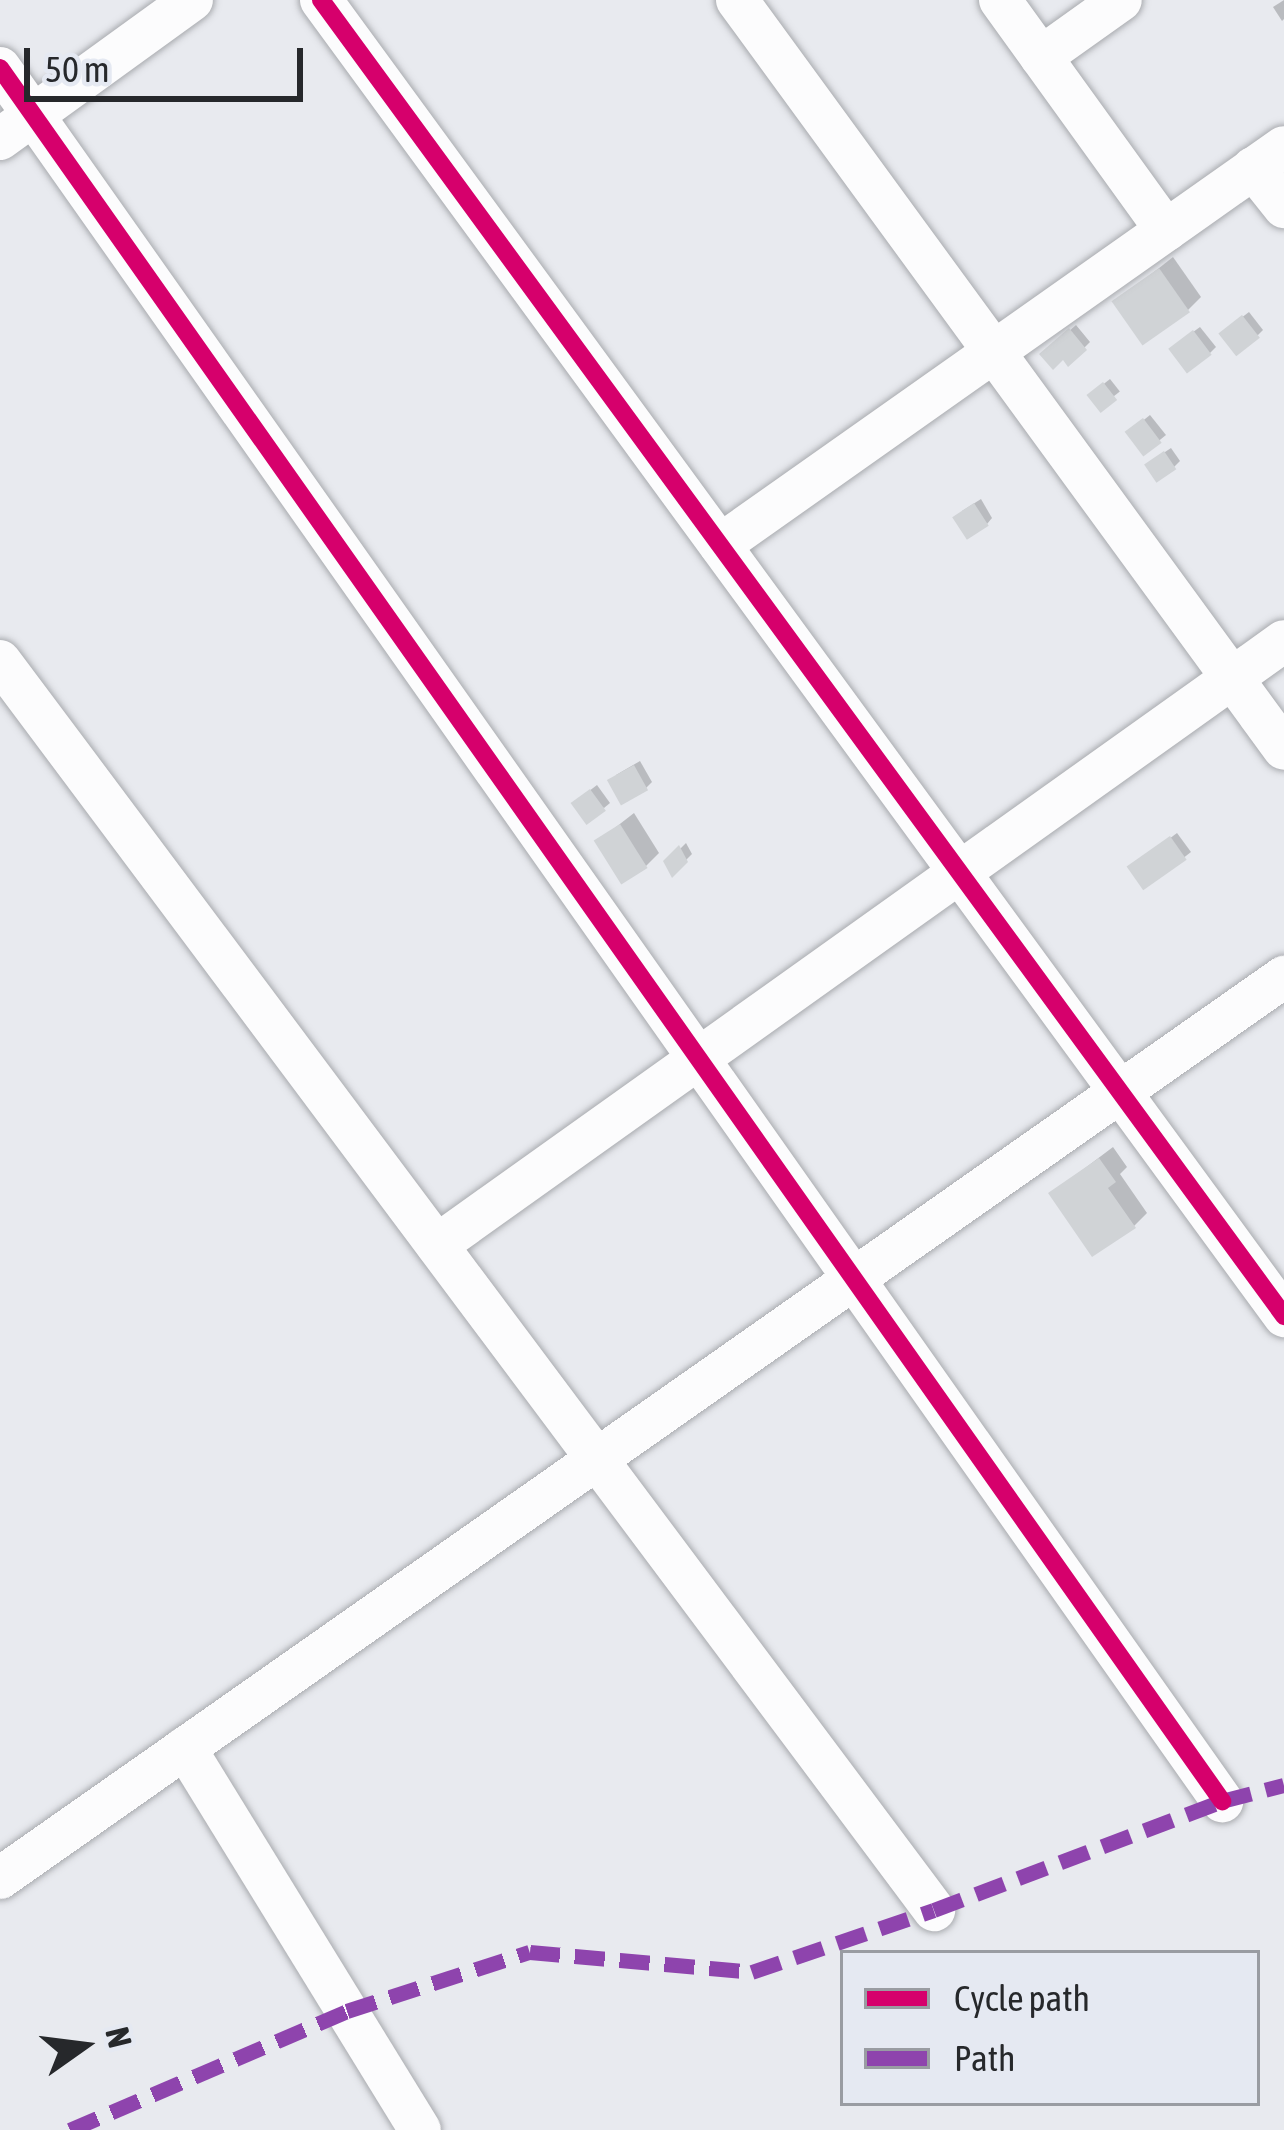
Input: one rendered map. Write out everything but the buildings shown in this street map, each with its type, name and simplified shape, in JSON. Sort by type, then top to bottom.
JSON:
[{"type":"street","points":[[16,127],[192,0]]},
{"type":"street","points":[[321,0],[1284,1316]]},
{"type":"street","points":[[737,0],[1284,749]]},
{"type":"street","points":[[1000,0],[1166,230]]},
{"type":"street","points":[[1041,57],[1121,0]]},
{"type":"street","points":[[0,68],[16,127],[698,1059],[1222,1801]]},
{"type":"street","points":[[720,545],[1269,158],[1284,207]]},
{"type":"street","points":[[437,1245],[1284,640]]},
{"type":"street","points":[[0,661],[934,1910]]},
{"type":"street","points":[[0,1878],[1284,976]]},
{"type":"street","points":[[185,1748],[420,2130]]},
{"type":"marked path","points":[[70,2130],[347,2011],[530,1952],[752,1972],[934,1910],[1222,1801],[1284,1785]]},
{"type":"cycle path","points":[[321,0],[1284,1316]]},
{"type":"cycle path","points":[[0,68],[1222,1801]]}]
